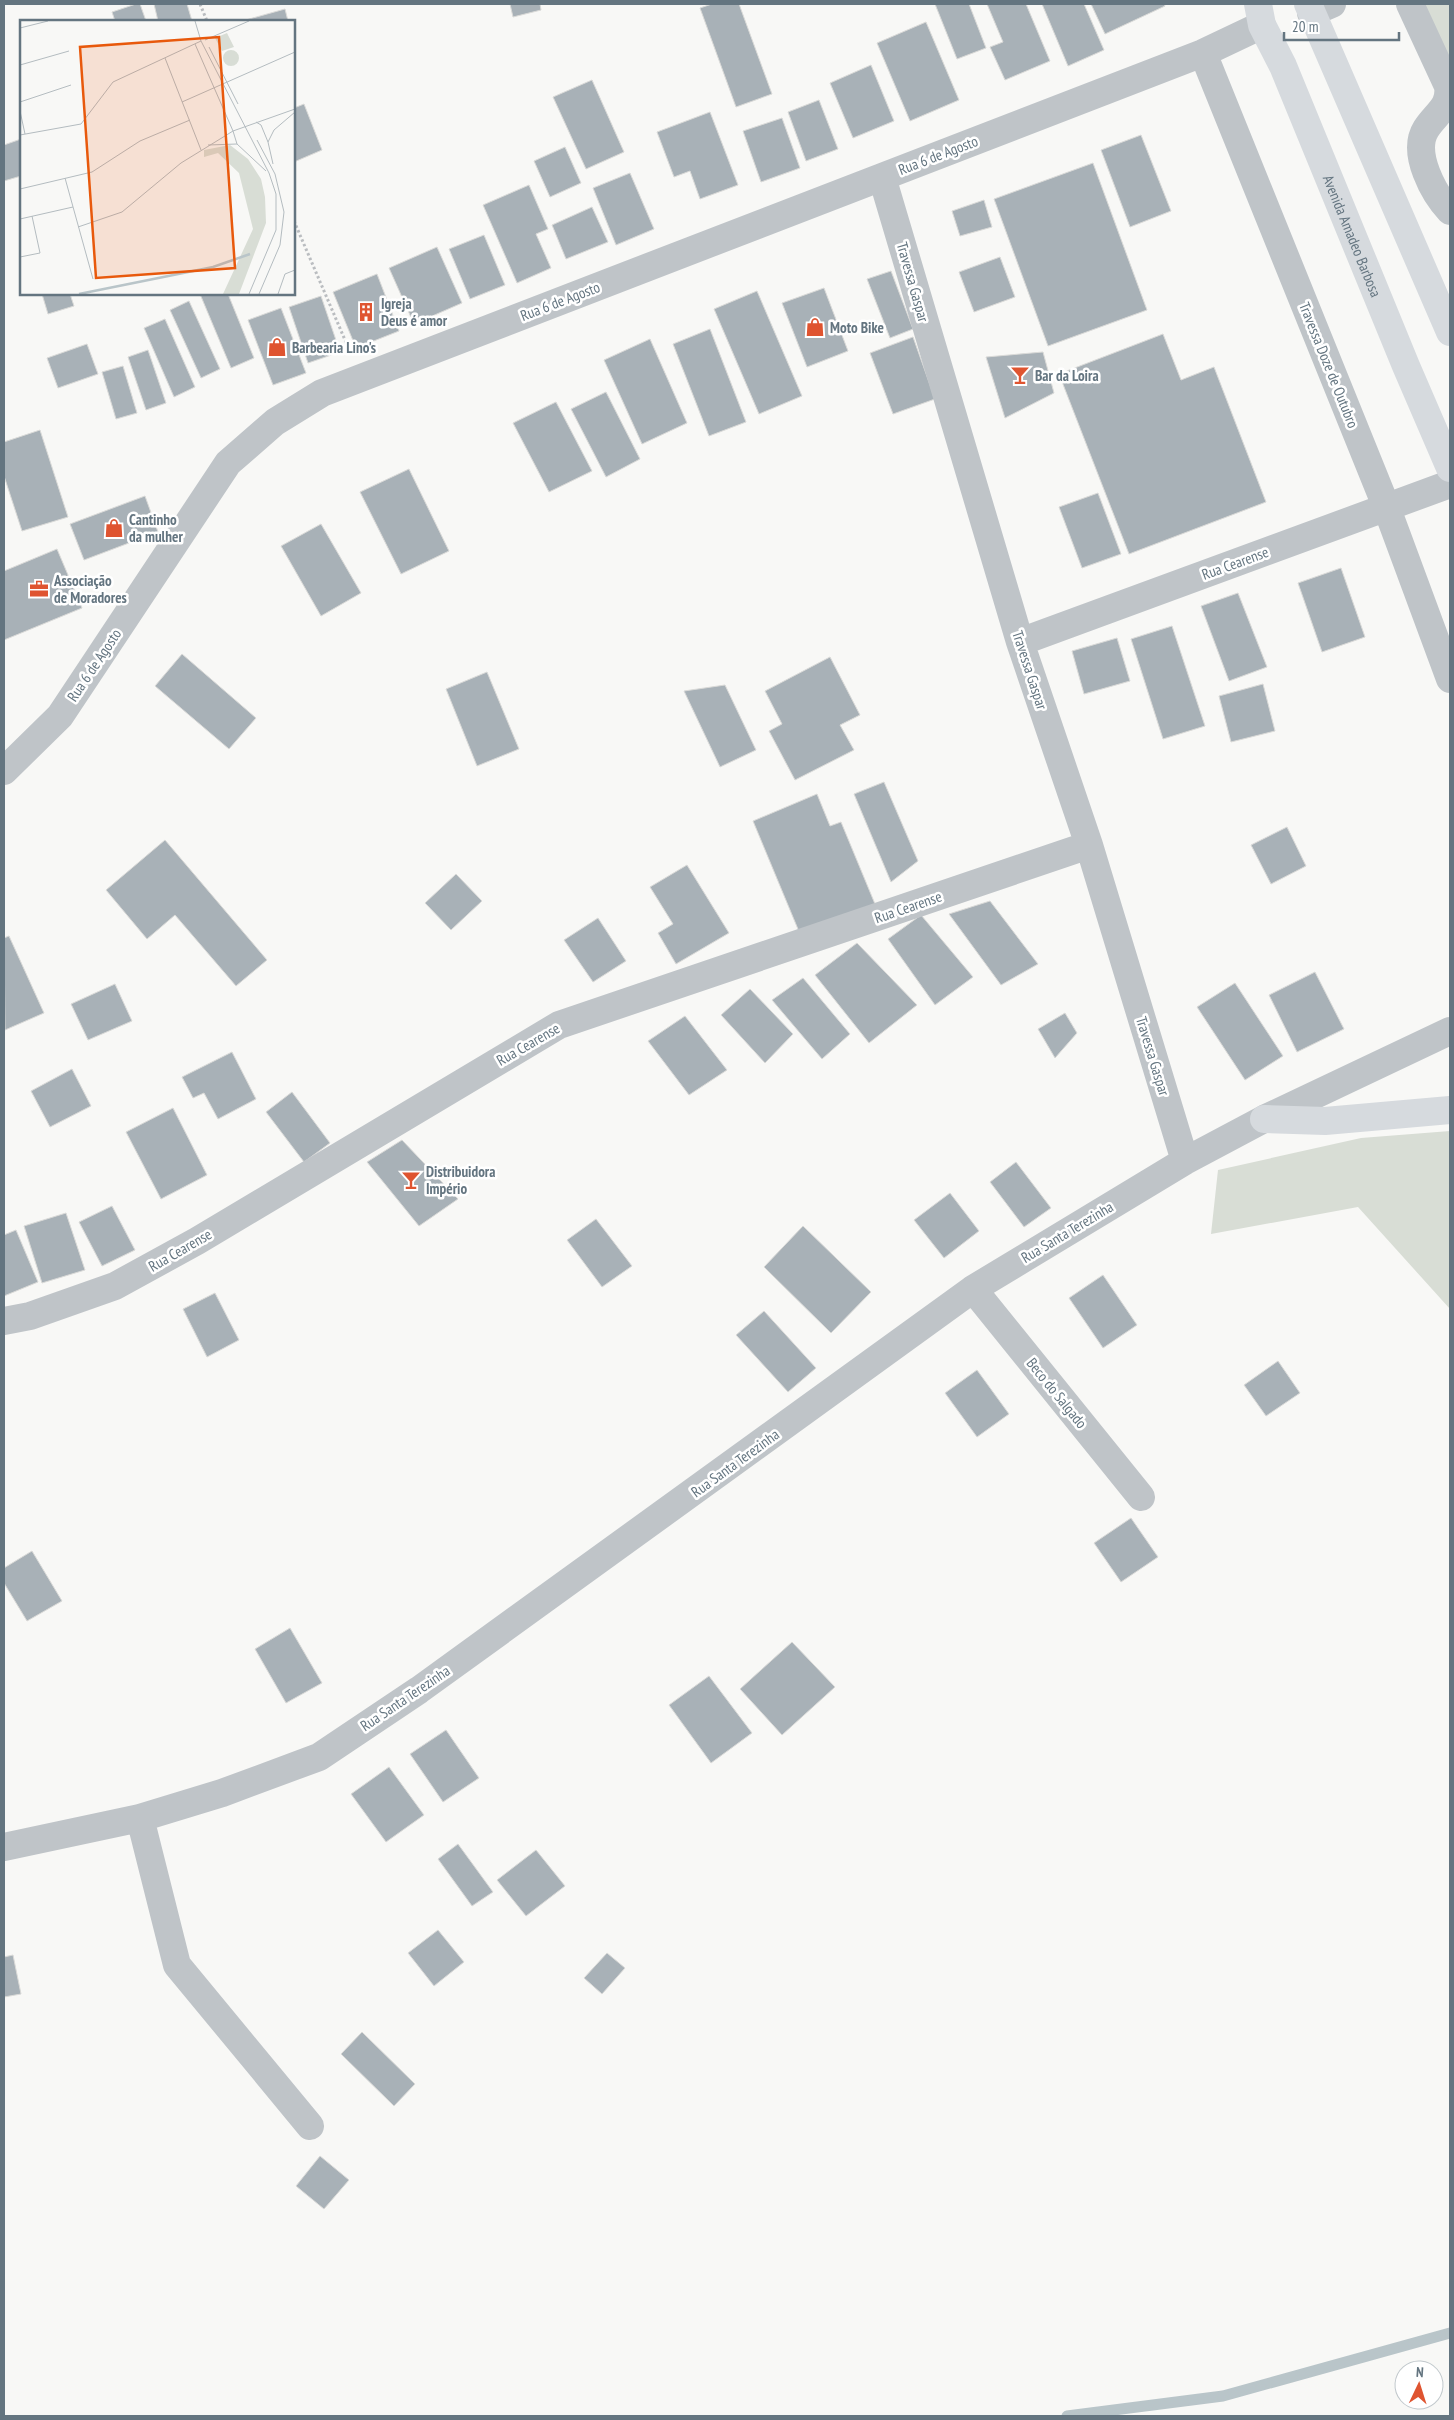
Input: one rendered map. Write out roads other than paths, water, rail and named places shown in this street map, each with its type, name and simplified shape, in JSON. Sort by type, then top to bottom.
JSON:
[{"type":"main road","points":[[1317,7],[1450,332]]},
{"type":"main road","name":"Avenida Amadeo Barbosa","points":[[1260,14],[1450,468]]},
{"type":"main road","points":[[1264,1119],[1325,1121],[1450,1110]]},
{"type":"street","points":[[1410,4],[1448,86],[1449,94],[1446,106],[1425,130],[1423,159],[1424,170],[1431,185],[1450,211]]},
{"type":"street","name":"Rua 6 de Agosto","points":[[4,771],[60,716],[228,463],[275,422],[322,393],[1203,53],[1260,14]]},
{"type":"street","name":"Travessa Doze de Outubro","points":[[1203,53],[1386,506],[1450,679]]},
{"type":"street","name":"Travessa Gaspar","points":[[882,177],[1020,642],[1089,845],[1186,1161]]},
{"type":"street","name":"Rua Cearense","points":[[1020,642],[1450,484]]},
{"type":"street","name":"Rua Cearense","points":[[4,1321],[30,1316],[115,1286],[197,1241],[558,1025],[1089,845]]},
{"type":"street","name":"Rua Santa Terezinha","points":[[4,1847],[140,1818],[222,1794],[319,1757],[419,1690],[973,1289],[1186,1161],[1264,1119],[1450,1031]]},
{"type":"street","name":"Beco do Salgado","points":[[973,1289],[1141,1497]]},
{"type":"street","points":[[140,1818],[177,1965],[310,2126]]},
{"type":"waterway","points":[[1067,2416],[1223,2396],[1450,2333]]},
{"type":"place","name":"Igreja Deus é amor","points":[[366,312]]},
{"type":"place","name":"Moto Bike","points":[[815,327]]},
{"type":"place","name":"Barbearia Lino's","points":[[277,347]]},
{"type":"place","name":"Bar da Loira","points":[[1020,375]]},
{"type":"place","name":"Cantinho da mulher","points":[[114,528]]},
{"type":"place","name":"Associação de Moradores","points":[[39,589]]},
{"type":"place","name":"Distribuidora Império","points":[[411,1180]]}]
